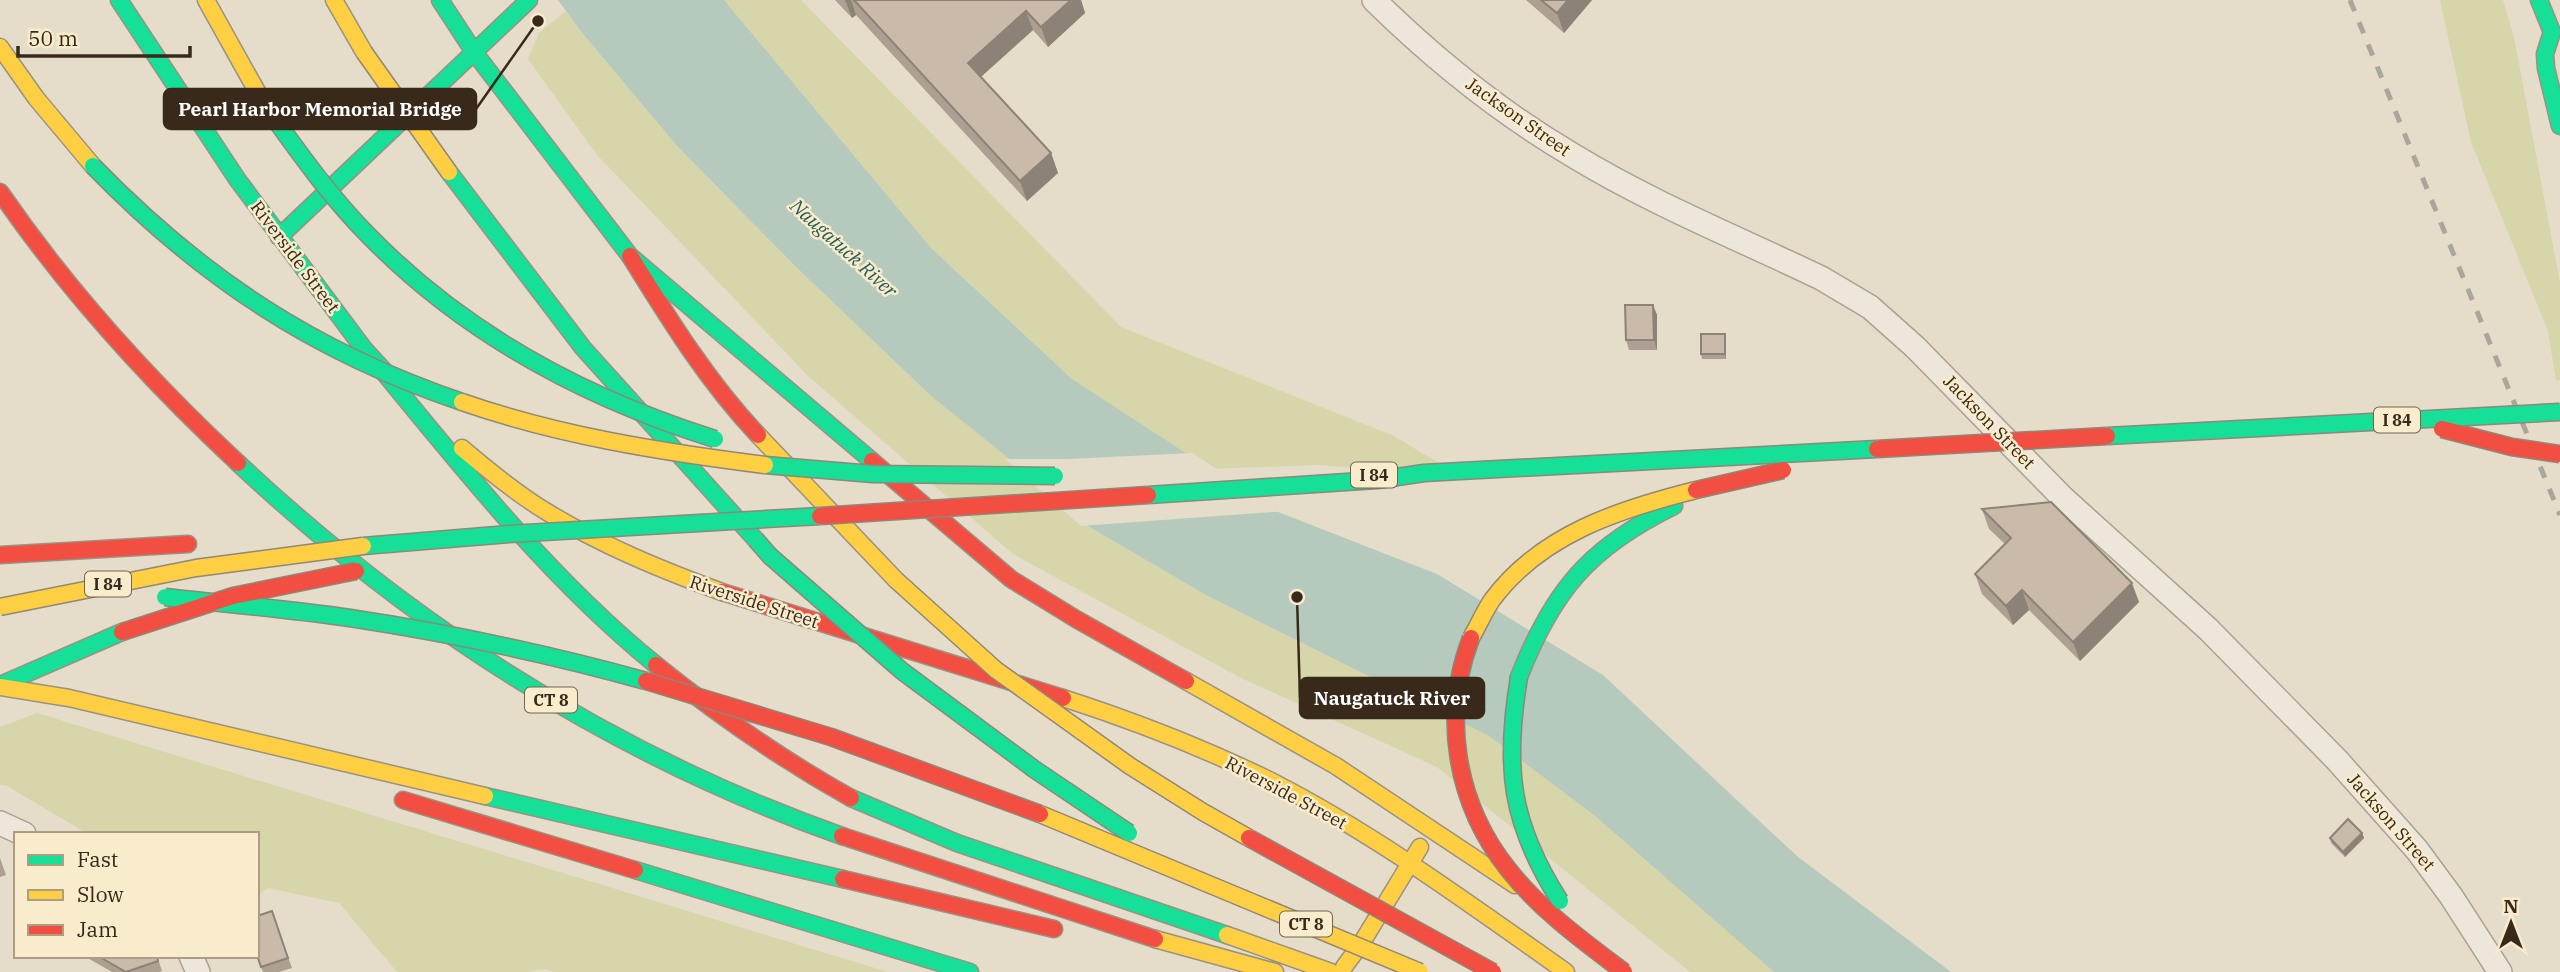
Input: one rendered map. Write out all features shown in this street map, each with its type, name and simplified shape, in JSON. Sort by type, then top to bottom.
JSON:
[{"type":"main road","name":"Riverside Street","points":[[119,0],[202,129],[364,349],[404,393],[480,464],[516,493],[564,524],[620,554],[751,602],[1103,711],[1171,736],[1238,766],[1297,796],[1408,864],[1566,972]]},
{"type":"main road","points":[[0,47],[36,99],[93,166],[132,207],[176,246],[232,289],[269,313],[348,357],[402,381],[467,405],[537,425],[623,444],[760,464],[883,474],[988,478],[1074,476],[989,477],[913,473],[819,462],[732,444],[657,421],[588,392],[539,366],[453,308],[396,261],[348,213],[306,162],[264,104],[206,0]]},
{"type":"main road","name":"CT 8","points":[[334,0],[364,52],[449,172],[583,348],[770,556],[902,671],[1034,769],[1192,875],[1420,972]]},
{"type":"main road","points":[[440,0],[474,52],[630,256],[689,350],[727,402],[896,580],[996,670],[1165,789],[1225,825],[1493,972]]},
{"type":"main road","points":[[2539,0],[2556,35],[2545,54],[2560,126]]},
{"type":"main road","points":[[279,237],[523,6]]},
{"type":"main road","name":"CT 8","points":[[0,192],[63,278],[117,341],[230,458],[355,567],[442,630],[559,705],[678,769],[778,814],[859,844],[1247,969],[1275,972]]},
{"type":"main road","points":[[630,256],[1011,579],[1057,609],[1275,730],[1368,786],[1642,972]]},
{"type":"main road","points":[[364,349],[476,484],[602,618],[654,666],[744,735],[798,769],[910,825],[975,850],[1331,972]]},
{"type":"main road","name":"I 84","points":[[1871,448],[2560,411]]},
{"type":"main road","name":"I 84","points":[[299,538],[838,510],[1424,472],[2560,411]]},
{"type":"main road","points":[[2400,419],[2512,447],[2560,454]]},
{"type":"main road","points":[[1642,972],[1591,934],[1563,905],[1541,875],[1526,841],[1514,797],[1509,743],[1519,677],[1531,644],[1545,614],[1589,560],[1614,538],[1648,517],[1686,500],[1871,448]]},
{"type":"main road","points":[[1624,972],[1583,940],[1519,881],[1478,822],[1464,786],[1455,749],[1454,712],[1457,679],[1475,629],[1500,591],[1526,563],[1560,539],[1596,521],[1640,506],[1871,448]]},
{"type":"main road","points":[[1301,469],[1402,468],[1424,472]]},
{"type":"main road","name":"I 84","points":[[0,607],[121,582],[251,560],[377,544],[1377,480],[1424,472]]},
{"type":"main road","points":[[454,555],[509,534]]},
{"type":"main road","name":"I 84","points":[[0,555],[195,544]]},
{"type":"main road","points":[[0,686],[82,648],[198,607],[271,587],[380,567]]},
{"type":"main road","points":[[0,591],[152,596],[349,618],[533,653],[721,702],[878,753],[1192,875]]},
{"type":"main road","points":[[0,686],[69,698],[1076,934]]},
{"type":"main road","points":[[69,698],[298,768]]},
{"type":"main road","points":[[391,797],[970,972]]},
{"type":"main road","points":[[1340,972],[1361,944],[1432,828]]},
{"type":"main road","points":[[1117,943],[1247,969]]},
{"type":"street","name":"Jackson Street","points":[[1374,0],[1459,76],[1573,156],[1653,199],[1821,278],[1847,292],[1891,324],[2063,498],[2208,629],[2353,777],[2433,871],[2500,972]]},
{"type":"street","points":[[0,823],[20,832]]},
{"type":"green space","points":[[724,0],[801,0],[1121,327],[1394,436],[1462,477],[1317,465],[1206,469],[1072,379],[932,249]]},
{"type":"green space","points":[[2440,0],[2503,0],[2514,37],[2560,283],[2560,380],[2556,381],[2548,331],[2471,142]]},
{"type":"green space","points":[[566,11],[678,147],[795,266],[931,396],[1086,525],[1206,595],[1489,736],[1595,816],[1775,972],[1690,972],[1437,767],[1239,677],[1013,554],[808,376],[597,155],[528,59],[539,33]]},
{"type":"green space","points":[[37,713],[888,972],[556,972],[545,969],[527,972],[397,972],[339,903],[268,888],[259,895],[259,832],[85,832],[7,786],[0,785],[0,727]]},
{"type":"water","points":[[558,0],[724,0],[932,249],[1072,379],[1273,510],[1437,574],[1603,675],[1798,857],[1951,972],[1774,972],[1595,816],[1489,736],[1206,595],[1086,525],[931,396],[795,266],[678,147],[583,34]]},
{"type":"pier","points":[[1192,453],[1287,511],[1081,526],[1005,459],[1068,459]]},
{"type":"building","points":[[854,0],[1071,0],[1041,27],[1026,11],[968,63],[1051,153],[1020,181]]},
{"type":"building","points":[[1541,0],[1568,0],[1557,13]]},
{"type":"building","points":[[1625,305],[1653,305],[1654,340],[1626,340]]},
{"type":"building","points":[[1701,334],[1725,334],[1725,354],[1701,354]]},
{"type":"building","points":[[2051,502],[2132,583],[2073,642],[2022,590],[2006,606],[1975,574],[2011,538],[1982,509]]},
{"type":"building","points":[[2348,819],[2362,833],[2343,852],[2330,838]]},
{"type":"building","points":[[272,911],[288,958],[261,967],[258,958],[259,915]]},
{"type":"building","points":[[102,958],[157,958],[158,961],[126,972]]},
{"type":"railway","points":[[2350,0],[2560,515]]},
{"type":"traffic: fast","points":[[119,0],[237,179],[364,349],[386,373]]},
{"type":"traffic: fast","points":[[440,0],[474,52],[630,256],[872,461]]},
{"type":"traffic: fast","points":[[279,237],[529,0]]},
{"type":"traffic: fast","points":[[2539,0],[2552,32],[2545,54],[2546,68],[2560,126]]},
{"type":"traffic: fast","points":[[264,104],[314,173],[355,222],[407,272],[446,304],[487,333],[574,383],[667,423],[715,439]]},
{"type":"traffic: fast","points":[[93,166],[176,243],[263,307],[357,360],[462,402]]},
{"type":"traffic: fast","points":[[449,172],[583,348],[756,540]]},
{"type":"traffic: fast","points":[[377,364],[475,483],[544,560],[617,632],[656,665]]},
{"type":"traffic: fast","points":[[2107,436],[2560,412]]},
{"type":"traffic: fast","points":[[1148,495],[1377,480],[1424,473],[1877,449]]},
{"type":"traffic: fast","points":[[238,463],[305,523],[374,579],[446,632],[520,681],[597,726],[676,767],[758,804],[842,836]]},
{"type":"traffic: fast","points":[[765,465],[873,474],[1055,476]]},
{"type":"traffic: fast","points":[[1519,677],[1546,619],[1578,574],[1619,538],[1674,506]]},
{"type":"traffic: fast","points":[[363,546],[509,534],[820,516]]},
{"type":"traffic: fast","points":[[756,540],[770,556],[902,671],[1034,769],[1129,833]]},
{"type":"traffic: fast","points":[[165,597],[327,615],[424,630],[536,653],[646,681]]},
{"type":"traffic: fast","points":[[0,685],[122,632]]},
{"type":"traffic: fast","points":[[1519,677],[1512,739],[1515,794],[1530,846],[1560,901]]},
{"type":"traffic: fast","points":[[485,796],[843,879]]},
{"type":"traffic: fast","points":[[851,798],[957,843],[1227,935]]},
{"type":"traffic: fast","points":[[635,870],[970,972]]},
{"type":"traffic: slow","points":[[206,0],[264,104]]},
{"type":"traffic: slow","points":[[334,0],[364,52]]},
{"type":"traffic: slow","points":[[0,47],[36,98],[93,166]]},
{"type":"traffic: slow","points":[[364,52],[449,172]]},
{"type":"traffic: slow","points":[[462,402],[536,424],[612,441],[765,465]]},
{"type":"traffic: slow","points":[[758,435],[896,580]]},
{"type":"traffic: slow","points":[[462,448],[514,490],[568,524],[633,556],[722,592]]},
{"type":"traffic: slow","points":[[1471,638],[1492,600],[1512,577],[1558,541],[1611,516],[1696,490]]},
{"type":"traffic: slow","points":[[0,607],[196,568],[363,546]]},
{"type":"traffic: slow","points":[[896,580],[996,670],[1130,766],[1249,838]]},
{"type":"traffic: slow","points":[[1186,681],[1336,766],[1515,885]]},
{"type":"traffic: slow","points":[[0,687],[69,698],[485,796]]},
{"type":"traffic: slow","points":[[1063,698],[1194,746],[1310,802],[1422,871],[1566,972]]},
{"type":"traffic: slow","points":[[1040,814],[1420,972]]},
{"type":"traffic: slow","points":[[1344,967],[1420,847]]},
{"type":"traffic: slow","points":[[1227,935],[1331,972]]},
{"type":"traffic: slow","points":[[1155,939],[1275,972]]},
{"type":"traffic: jam","points":[[0,192],[54,265],[111,334],[173,400],[238,463]]},
{"type":"traffic: jam","points":[[630,256],[705,371],[758,435]]},
{"type":"traffic: jam","points":[[2442,429],[2512,447],[2560,454]]},
{"type":"traffic: jam","points":[[1877,449],[2107,436]]},
{"type":"traffic: jam","points":[[872,461],[1011,579],[1186,681]]},
{"type":"traffic: jam","points":[[1696,490],[1783,470]]},
{"type":"traffic: jam","points":[[820,516],[1148,495]]},
{"type":"traffic: jam","points":[[0,555],[188,544]]},
{"type":"traffic: jam","points":[[122,632],[233,596],[356,571]]},
{"type":"traffic: jam","points":[[722,592],[1063,698]]},
{"type":"traffic: jam","points":[[1471,638],[1462,668],[1456,728],[1459,758],[1476,816],[1490,844],[1520,884],[1563,924],[1624,972]]},
{"type":"traffic: jam","points":[[656,665],[750,736],[851,798]]},
{"type":"traffic: jam","points":[[646,681],[831,737],[1040,814]]},
{"type":"traffic: jam","points":[[403,800],[635,870]]},
{"type":"traffic: jam","points":[[842,836],[1155,939]]},
{"type":"traffic: jam","points":[[1249,838],[1493,972]]},
{"type":"traffic: jam","points":[[843,879],[1054,929]]},
{"type":"place","name":"Pearl Harbor Memorial Bridge","points":[[538,21]]},
{"type":"place","name":"Naugatuck River","points":[[1297,597]]}]
